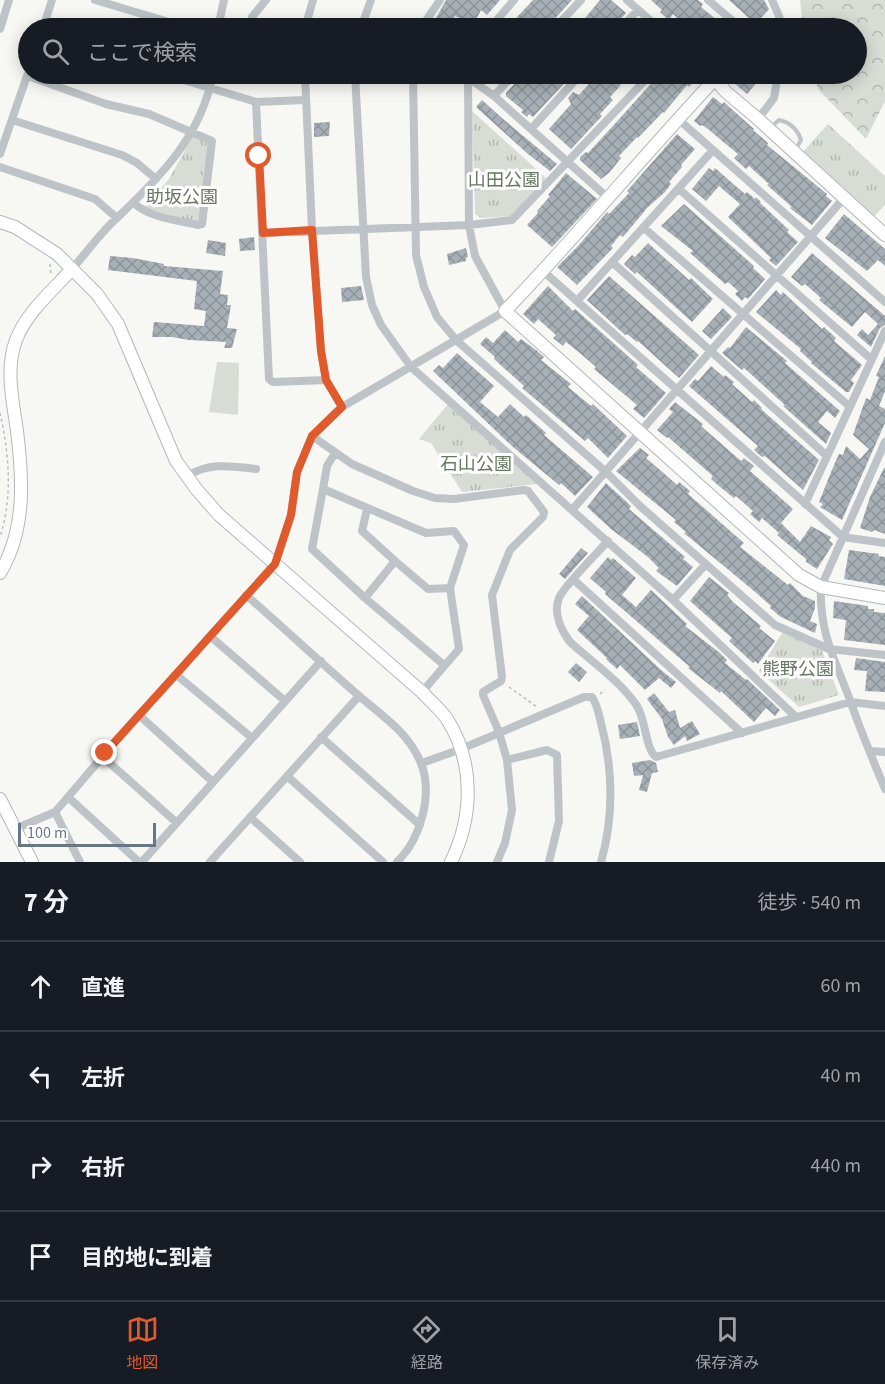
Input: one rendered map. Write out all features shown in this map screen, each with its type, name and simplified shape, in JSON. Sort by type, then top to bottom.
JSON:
[{"type":"street","points":[[0,29],[9,0]]},
{"type":"street","points":[[46,18],[52,0]]},
{"type":"street","points":[[95,0],[155,18]]},
{"type":"street","points":[[220,18],[224,0]]},
{"type":"street","points":[[253,18],[266,0]]},
{"type":"street","points":[[308,18],[313,0]]},
{"type":"street","points":[[365,18],[371,0]]},
{"type":"street","points":[[428,18],[440,0]]},
{"type":"street","points":[[499,18],[514,0]]},
{"type":"street","points":[[564,18],[581,0]]},
{"type":"street","points":[[627,0],[647,18]]},
{"type":"street","points":[[708,0],[729,18]]},
{"type":"street","points":[[772,0],[780,18]]},
{"type":"street","points":[[630,18],[638,10]]},
{"type":"street","points":[[0,154],[25,84]]},
{"type":"street","points":[[52,84],[106,104],[149,114],[212,141],[202,224],[153,214],[140,209],[134,203]]},
{"type":"street","points":[[195,84],[256,102],[305,100]]},
{"type":"street","points":[[0,573],[14,545],[20,523],[18,446],[11,375],[12,355],[22,326],[117,218],[156,179],[193,132],[211,84]]},
{"type":"street","points":[[304,84],[321,351],[326,380],[342,407]]},
{"type":"street","points":[[356,84],[366,277],[372,305],[381,325],[411,367],[674,600],[796,717]]},
{"type":"street","points":[[413,84],[416,255],[424,287],[437,317],[456,340],[775,625],[829,649],[885,655]]},
{"type":"street","points":[[468,84],[469,225],[475,256],[505,311],[799,575],[821,587],[885,598]]},
{"type":"street","points":[[479,84],[607,197]]},
{"type":"street","points":[[494,96],[505,84]]},
{"type":"street","points":[[531,129],[572,84]]},
{"type":"street","points":[[263,233],[415,225],[469,225],[512,220],[642,84]]},
{"type":"street","points":[[15,829],[55,812],[275,564],[291,515],[297,472],[312,436],[342,407],[505,311],[678,119],[706,84]]},
{"type":"street","points":[[719,84],[885,235]]},
{"type":"street","points":[[758,119],[774,98],[776,84]]},
{"type":"street","points":[[256,102],[269,379],[273,382],[326,380]]},
{"type":"street","points":[[678,119],[885,302]]},
{"type":"street","points":[[12,120],[122,155],[137,163],[156,179]]},
{"type":"street","points":[[577,301],[713,150]]},
{"type":"street","points":[[0,167],[96,200],[117,218]]},
{"type":"street","points":[[679,189],[871,359]]},
{"type":"street","points":[[573,509],[844,198]]},
{"type":"street","points":[[0,222],[15,227],[57,254],[97,294],[118,324],[176,461],[219,515],[422,692],[447,719],[461,749],[467,770],[468,793],[467,814],[460,844],[451,862]]},
{"type":"street","points":[[644,228],[849,405]]},
{"type":"street","points":[[612,262],[827,456]]},
{"type":"street","points":[[543,271],[843,537],[885,543]]},
{"type":"street","points":[[805,504],[885,331]]},
{"type":"street","points":[[312,436],[352,464],[413,491],[435,498],[454,499],[524,490],[528,491],[544,512],[543,517],[510,550],[492,595],[502,676],[501,681],[483,694],[499,732],[507,760],[512,810],[505,843],[497,862]]},
{"type":"street","points":[[885,442],[821,587],[822,622],[829,649],[885,789]]},
{"type":"street","points":[[335,453],[327,466],[312,549],[365,598],[444,665]]},
{"type":"street","points":[[187,476],[202,468],[215,465],[256,469]]},
{"type":"street","points":[[323,489],[426,533],[454,531],[464,545],[450,588],[459,649],[422,692]]},
{"type":"street","points":[[368,510],[362,531],[428,589],[450,588]]},
{"type":"street","points":[[608,541],[559,597],[557,610],[563,632],[570,642],[628,695],[637,707],[644,719],[651,753],[656,757],[850,702],[885,706]]},
{"type":"street","points":[[365,598],[395,561]]},
{"type":"street","points":[[674,600],[706,564]]},
{"type":"street","points":[[574,580],[742,733]]},
{"type":"street","points":[[246,595],[400,730],[422,763],[426,795],[420,825],[413,841],[397,862]]},
{"type":"street","points":[[210,636],[285,702]]},
{"type":"street","points":[[68,797],[141,862],[321,661]]},
{"type":"street","points":[[178,673],[178,677],[252,738]]},
{"type":"street","points":[[214,861],[359,696]]},
{"type":"street","points":[[422,763],[584,697],[592,697],[603,732],[611,782],[607,842],[601,862]]},
{"type":"street","points":[[137,717],[141,717],[213,782]]},
{"type":"street","points":[[321,737],[420,825]]},
{"type":"street","points":[[507,760],[547,750],[557,755],[560,821],[549,862]]},
{"type":"street","points":[[870,752],[885,752]]},
{"type":"street","points":[[103,756],[177,823]]},
{"type":"street","points":[[287,776],[383,862]]},
{"type":"street","points":[[0,799],[32,862]]},
{"type":"street","points":[[55,812],[80,862]]},
{"type":"street","points":[[250,818],[300,862]]},
{"type":"lane","points":[[768,128],[779,120],[786,121],[799,132],[801,140],[793,151]]},
{"type":"path","points":[[50,261],[51,279]]},
{"type":"path","points":[[0,413],[7,443],[8,462],[6,506],[0,537]]},
{"type":"path","points":[[505,684],[537,707]]},
{"type":"green space","points":[[800,0],[885,0],[885,101],[866,139],[818,89],[817,84],[867,84],[867,18],[802,18]]},
{"type":"green space","name":"山田公園","points":[[472,111],[546,178],[512,216],[481,218],[475,214]]},
{"type":"green space","points":[[828,124],[885,176],[885,205],[872,219],[801,154]]},
{"type":"green space","name":"助坂公園","points":[[194,134],[210,142],[200,222],[144,208],[169,179]]},
{"type":"green space","points":[[217,362],[239,363],[238,415],[209,412]]},
{"type":"green space","name":"石山公園","points":[[449,403],[537,484],[462,492],[431,443],[419,439]]},
{"type":"green space","name":"熊野公園","points":[[782,633],[821,648],[839,695],[799,707],[759,671]]},
{"type":"building","points":[[446,0],[500,0],[487,15],[481,10],[477,18],[455,16],[454,18],[436,18]]},
{"type":"building","points":[[533,0],[572,0],[556,18],[516,18]]},
{"type":"building","points":[[600,0],[611,0],[626,13],[621,18],[585,18]]},
{"type":"building","points":[[651,0],[698,0],[703,4],[701,7],[714,18],[678,18],[673,14],[670,18],[667,18],[660,12],[662,10]]},
{"type":"building","points":[[729,0],[764,0],[769,9],[761,18],[749,18]]},
{"type":"building","points":[[514,84],[564,84],[533,117],[529,114],[527,117],[521,112],[523,110],[506,96]]},
{"type":"building","points":[[589,84],[621,85],[610,97],[613,100],[600,114],[602,116],[571,149],[549,129],[571,104],[568,98],[573,92],[579,95]]},
{"type":"building","points":[[651,84],[691,84],[689,87],[687,85],[664,113],[637,137],[619,156],[621,158],[609,173],[601,179],[580,160],[580,157],[588,153]]},
{"type":"building","points":[[735,84],[755,84],[747,94]]},
{"type":"building","points":[[713,97],[722,104],[724,102],[768,143],[767,145],[827,194],[826,196],[832,201],[812,225],[790,208],[792,207],[749,166],[746,169],[734,158],[738,154],[708,129],[694,121]]},
{"type":"building","points":[[482,100],[557,164],[550,171],[528,154],[476,107]]},
{"type":"building","points":[[330,122],[329,136],[314,137],[314,123]]},
{"type":"building","points":[[677,134],[695,149],[669,182],[671,184],[665,192],[648,207],[623,237],[620,235],[611,246],[613,248],[577,285],[557,267],[607,212],[609,214],[629,193],[627,191]]},
{"type":"building","points":[[709,168],[713,171],[715,168],[745,194],[747,192],[755,199],[756,197],[798,242],[776,266],[769,260],[771,258],[728,217],[740,204],[719,186],[706,201],[692,189]]},
{"type":"building","points":[[566,173],[597,199],[552,247],[527,225]]},
{"type":"building","points":[[684,204],[754,266],[753,268],[765,279],[748,299],[745,297],[742,301],[735,294],[738,291],[728,282],[725,284],[690,253],[693,251],[661,226]]},
{"type":"building","points":[[844,214],[885,249],[885,266],[878,260],[867,271],[825,238]]},
{"type":"building","points":[[254,237],[255,250],[240,251],[239,239]]},
{"type":"building","points":[[208,240],[226,243],[225,256],[206,253]]},
{"type":"building","points":[[648,243],[713,299],[692,322],[637,272],[635,274],[624,264],[632,255],[635,257]]},
{"type":"building","points":[[466,248],[468,257],[466,261],[449,265],[447,254]]},
{"type":"building","points":[[812,253],[885,316],[885,325],[880,328],[871,347],[857,335],[862,329],[868,335],[878,324],[865,312],[852,327],[819,300],[821,298],[805,284],[802,286],[791,277]]},
{"type":"building","points":[[110,256],[133,258],[164,264],[164,266],[223,271],[220,294],[228,295],[227,305],[231,305],[227,328],[237,329],[232,348],[224,348],[226,342],[152,337],[154,322],[204,326],[206,311],[194,309],[197,281],[108,270]]},
{"type":"building","points":[[609,276],[699,355],[679,378],[638,341],[625,335],[587,300]]},
{"type":"building","points":[[361,286],[364,300],[342,302],[341,288]]},
{"type":"building","points":[[548,286],[573,311],[575,309],[638,365],[636,367],[666,393],[644,418],[633,409],[637,405],[594,369],[596,367],[581,354],[566,342],[563,346],[553,338],[556,335],[538,319],[534,324],[523,314]]},
{"type":"building","points":[[776,290],[781,295],[783,292],[822,329],[824,327],[836,338],[834,341],[862,365],[851,380],[854,383],[849,392],[846,392],[811,363],[800,351],[801,349],[756,312]]},
{"type":"building","points":[[723,308],[732,317],[711,339],[702,331]]},
{"type":"building","points":[[746,327],[787,361],[785,363],[840,411],[835,418],[827,411],[818,422],[831,433],[826,444],[744,368],[742,370],[722,353],[728,347],[730,348]]},
{"type":"building","points":[[505,330],[518,342],[521,339],[536,350],[544,357],[541,360],[571,384],[568,387],[591,406],[593,404],[627,436],[608,458],[588,438],[585,441],[522,388],[524,386],[480,344],[486,337],[493,343]]},
{"type":"building","points":[[457,353],[494,386],[480,402],[498,417],[510,404],[524,417],[526,415],[546,433],[544,435],[593,477],[575,496],[513,447],[433,371],[439,365],[443,368]]},
{"type":"building","points":[[885,356],[885,391],[879,406],[885,409],[885,423],[842,520],[820,507],[823,504],[819,502],[839,454],[843,455],[846,446],[860,459],[869,449],[853,435],[866,398],[870,400],[879,377],[876,376]]},
{"type":"building","points":[[711,366],[734,382],[732,384],[752,402],[754,400],[761,409],[819,460],[803,490],[765,456],[762,457],[754,450],[758,446],[689,386],[695,379],[698,381]]},
{"type":"building","points":[[675,402],[703,424],[701,426],[741,461],[744,458],[754,466],[750,471],[793,509],[781,523],[800,542],[811,526],[831,537],[829,540],[833,544],[817,569],[806,562],[806,559],[777,535],[779,533],[762,518],[759,522],[750,514],[753,511],[736,496],[734,498],[719,486],[711,479],[713,476],[657,430],[673,412],[669,409]]},
{"type":"building","points":[[640,448],[649,455],[646,458],[677,485],[679,482],[690,491],[688,494],[744,543],[740,547],[788,585],[790,583],[803,596],[815,601],[810,621],[817,624],[815,633],[781,617],[754,591],[684,533],[686,532],[674,522],[676,520],[616,471]]},
{"type":"building","points":[[884,468],[885,534],[860,528],[870,497]]},
{"type":"building","points":[[606,483],[631,506],[629,509],[685,557],[683,559],[693,567],[677,586],[656,571],[659,568],[648,557],[611,529],[587,507]]},
{"type":"building","points":[[581,548],[588,553],[565,579],[559,574]]},
{"type":"building","points":[[849,550],[885,557],[885,586],[844,579]]},
{"type":"building","points":[[608,557],[611,560],[613,558],[636,578],[622,595],[636,607],[651,590],[687,624],[685,626],[720,653],[727,660],[725,663],[747,679],[780,710],[775,716],[766,708],[754,722],[721,691],[720,693],[688,668],[690,667],[605,594],[606,592],[590,578]]},
{"type":"building","points":[[709,577],[729,593],[727,595],[733,602],[775,641],[758,664],[755,661],[753,663],[729,641],[732,638],[690,601]]},
{"type":"building","points":[[582,596],[676,682],[671,688],[659,678],[645,690],[620,665],[617,669],[577,630],[589,616],[575,604]]},
{"type":"building","points":[[834,601],[868,606],[868,609],[874,609],[874,612],[885,613],[885,645],[844,640],[846,620],[833,618]]},
{"type":"building","points":[[856,658],[885,662],[885,692],[865,691],[867,671],[854,670]]},
{"type":"building","points":[[576,663],[587,672],[579,682],[568,672]]},
{"type":"building","points":[[654,693],[669,712],[675,710],[680,728],[692,721],[700,734],[687,741],[685,736],[674,745],[668,737],[662,719],[647,699]]},
{"type":"building","points":[[637,722],[640,736],[620,739],[618,725]]},
{"type":"building","points":[[650,760],[656,763],[658,772],[652,773],[647,792],[639,790],[643,775],[634,776],[632,763]]},
{"type":"route","points":[[105,753],[275,564],[291,515],[297,472],[312,436],[342,407],[326,380],[321,351],[312,230],[263,233],[259,156]]}]
